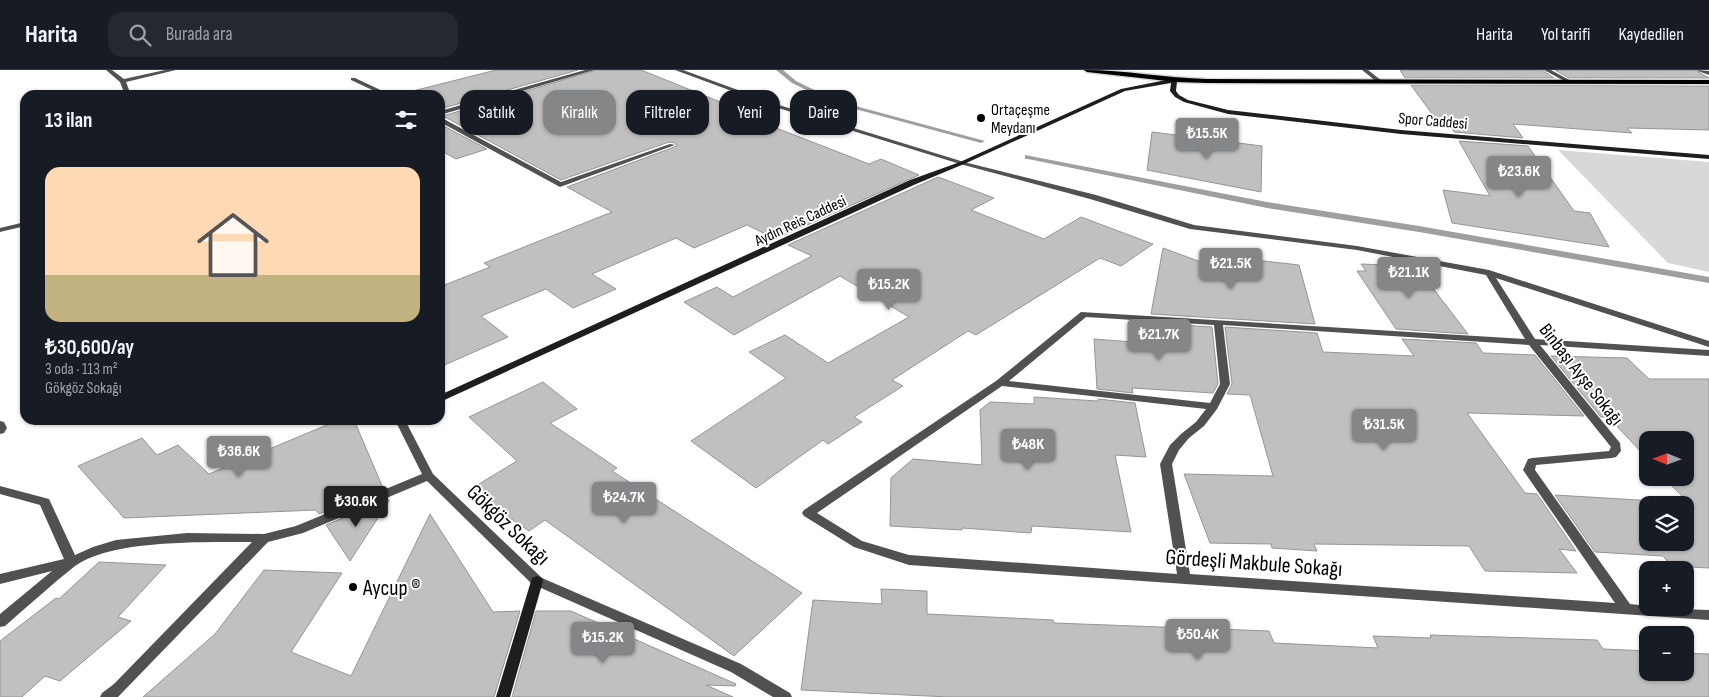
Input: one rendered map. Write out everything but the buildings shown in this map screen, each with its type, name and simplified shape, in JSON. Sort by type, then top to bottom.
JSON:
[{"type":"main road","points":[[1087,70],[1176,80],[1709,82]]},
{"type":"street","points":[[109,70],[123,81],[126,90]]},
{"type":"street","points":[[123,81],[173,70]]},
{"type":"street","points":[[445,113],[591,70]]},
{"type":"street","points":[[678,70],[777,106],[962,163],[1093,197],[1193,227],[1357,248],[1489,273],[1709,344]]},
{"type":"street","points":[[1365,70],[1378,81]]},
{"type":"street","points":[[1547,70],[1570,82]]},
{"type":"street","points":[[1700,70],[1709,73]]},
{"type":"street","points":[[353,79],[377,90]]},
{"type":"street","name":"Aydın Reis Caddesi","points":[[445,397],[913,182],[962,163],[1123,90],[1176,80]]},
{"type":"street","name":"Spor Caddesi","points":[[1176,80],[1172,91],[1177,96],[1198,106],[1228,112],[1401,132],[1709,157]]},
{"type":"street","points":[[445,122],[560,186],[672,145]]},
{"type":"street","points":[[0,230],[20,225]]},
{"type":"street","name":"Binbaşı Ayşe Sokağı","points":[[1489,273],[1532,342],[1616,446],[1616,452],[1612,454],[1532,462],[1529,470],[1626,609]]},
{"type":"street","points":[[1000,383],[1084,314],[1709,353]]},
{"type":"street","points":[[1184,579],[1166,464],[1174,448],[1200,424],[1213,407],[1225,384],[1218,322]]},
{"type":"street","points":[[1000,383],[1213,407]]},
{"type":"street","name":"Gördeşli Makbule Sokağı","points":[[1000,383],[808,513],[858,544],[910,560],[1709,615]]},
{"type":"street","points":[[0,424],[0,431]]},
{"type":"street","name":"Gökgöz Sokağı","points":[[403,425],[429,476],[536,581],[736,668],[785,697]]},
{"type":"street","points":[[0,579],[72,562],[97,550],[125,544],[187,537],[264,538],[298,530],[429,476]]},
{"type":"street","points":[[0,490],[45,502],[72,562]]},
{"type":"street","points":[[107,697],[119,688],[264,538]]},
{"type":"street","points":[[0,622],[72,562]]},
{"type":"street","points":[[504,697],[536,581]]},
{"type":"shaded area","points":[[1558,150],[1709,162],[1709,272],[1668,263]]},
{"type":"waterway","points":[[779,70],[794,82],[835,102],[981,141]]},
{"type":"waterway","points":[[1028,157],[1267,205],[1419,229],[1709,280]]},
{"type":"place","name":"Ortaçeşme Meydanı","points":[[981,118]]},
{"type":"place","name":"Aycup ®","points":[[353,587]]}]
